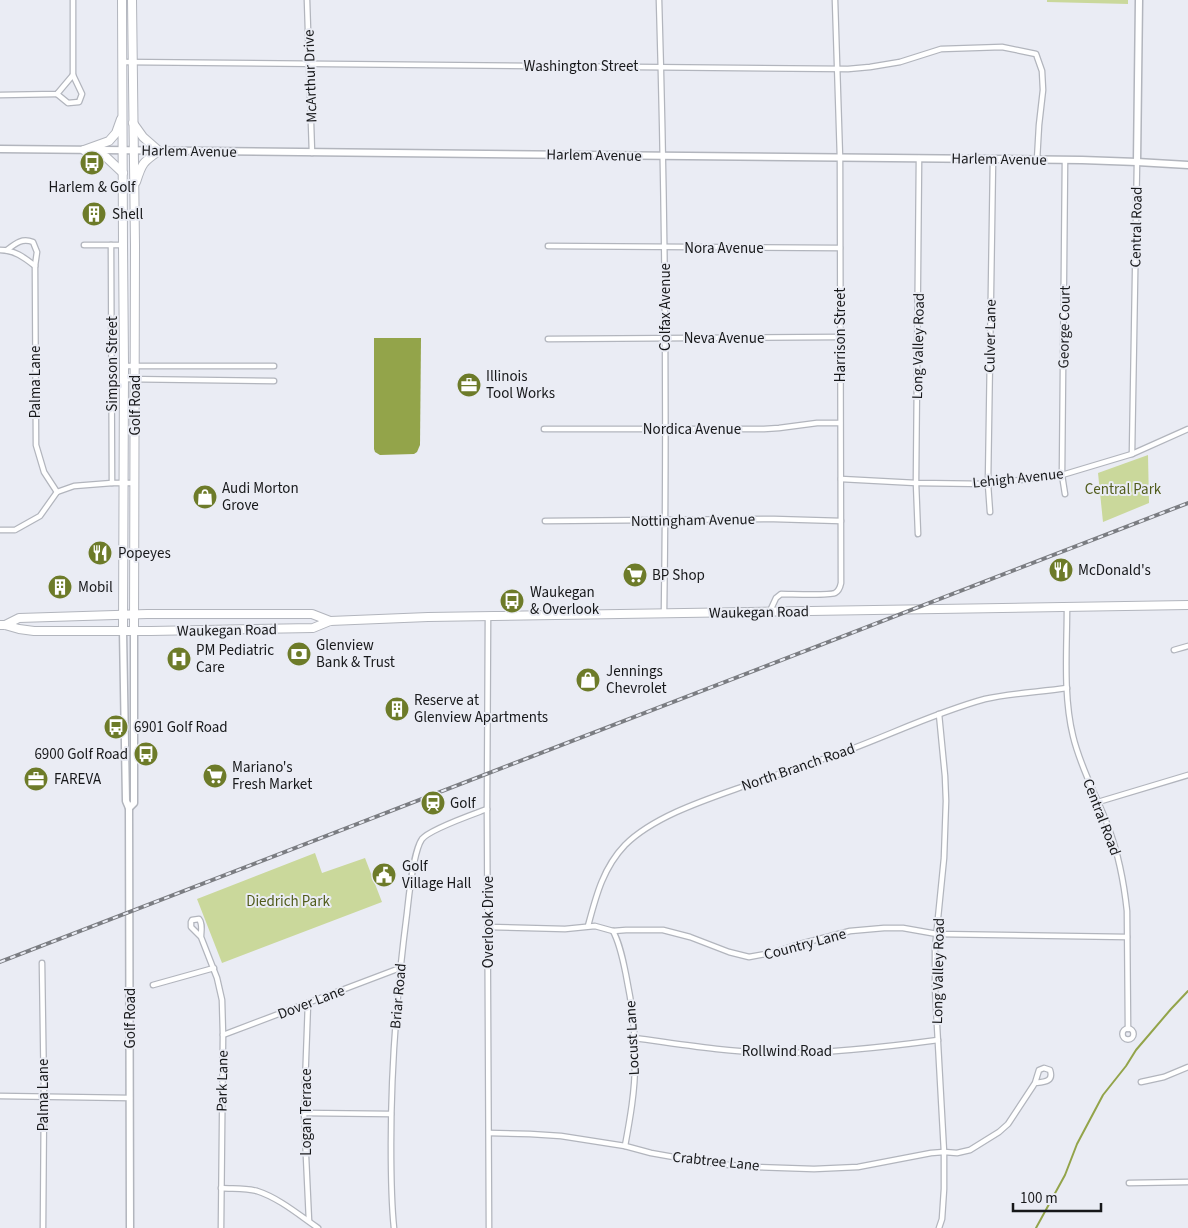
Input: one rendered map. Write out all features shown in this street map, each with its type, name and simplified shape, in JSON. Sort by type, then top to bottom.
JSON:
[{"type":"main road","name":"Golf Road","points":[[122,0],[123,631],[126,801],[129,808],[130,1228]]},
{"type":"main road","name":"Golf Road","points":[[129,808],[134,803],[135,245],[132,0]]},
{"type":"main road","name":"Central Road","points":[[1137,162],[1139,0]]},
{"type":"main road","points":[[84,150],[109,141],[116,132],[123,113]]},
{"type":"main road","points":[[133,124],[143,137],[159,151],[147,159],[141,166],[134,188]]},
{"type":"main road","name":"Harlem Avenue","points":[[0,149],[1065,160],[1137,162],[1188,166]]},
{"type":"main road","points":[[84,150],[106,157],[123,173]]},
{"type":"main road","name":"Waukegan Road","points":[[2,625],[34,631],[313,628],[330,621],[488,616],[1188,605]]},
{"type":"main road","name":"Waukegan Road","points":[[2,625],[19,618],[123,615],[312,614],[330,621]]},
{"type":"street","points":[[0,95],[57,94],[68,103],[79,102],[82,94],[73,75],[73,0]]},
{"type":"street","name":"McArthur Drive","points":[[308,0],[312,153]]},
{"type":"street","name":"Colfax Avenue","points":[[659,0],[664,156],[664,613]]},
{"type":"street","name":"Harrison Street","points":[[770,612],[776,598],[781,594],[830,594],[838,591],[841,583],[840,158],[835,0]]},
{"type":"street","name":"Washington Street","points":[[123,62],[837,69],[870,67],[900,62],[941,50],[1002,47],[1036,54],[1042,71],[1043,90],[1037,160]]},
{"type":"street","points":[[57,94],[73,75]]},
{"type":"street","name":"Long Valley Road","points":[[918,534],[916,483],[919,158]]},
{"type":"street","name":"Culver Lane","points":[[990,512],[988,484],[993,159]]},
{"type":"street","name":"George Court","points":[[1065,160],[1062,475],[1065,494]]},
{"type":"street","name":"Central Road","points":[[1132,454],[1137,162]]},
{"type":"street","name":"Palma Lane","points":[[7,250],[26,239],[33,242],[37,252],[35,266],[36,445],[44,472],[57,492]]},
{"type":"street","points":[[84,245],[123,245]]},
{"type":"street","name":"Simpson Street","points":[[112,245],[112,483]]},
{"type":"street","name":"Nora Avenue","points":[[548,246],[840,248]]},
{"type":"street","points":[[0,250],[7,250],[21,255],[35,266]]},
{"type":"street","name":"Neva Avenue","points":[[548,339],[840,338]]},
{"type":"street","points":[[124,366],[274,366]]},
{"type":"street","points":[[124,379],[274,381]]},
{"type":"street","name":"Nordica Avenue","points":[[544,430],[779,428],[840,422]]},
{"type":"street","name":"Lehigh Avenue","points":[[840,479],[988,484],[1062,475],[1132,454],[1188,429]]},
{"type":"street","points":[[0,530],[15,530],[40,516],[57,492],[74,486],[135,483]]},
{"type":"street","name":"Nottingham Avenue","points":[[545,521],[774,519],[841,521]]},
{"type":"street","name":"Central Road","points":[[1067,607],[1067,688],[1075,744],[1082,766],[1115,844],[1123,878],[1127,911],[1128,1029]]},
{"type":"street","name":"Overlook Drive","points":[[488,616],[489,1228]]},
{"type":"street","points":[[1174,650],[1188,646]]},
{"type":"street","name":"North Branch Road","points":[[588,926],[602,878],[612,861],[625,845],[646,829],[667,817],[711,797],[839,753],[962,706],[1006,695],[1067,688]]},
{"type":"street","name":"Long Valley Road","points":[[939,1228],[943,1205],[944,1152],[935,989],[946,811],[940,714]]},
{"type":"street","points":[[1098,802],[1188,775]]},
{"type":"street","name":"Briar Road","points":[[394,1228],[391,1114],[395,1030],[400,968],[416,856],[421,841],[429,833],[487,809]]},
{"type":"street","name":"Country Lane","points":[[488,927],[565,928],[588,926],[602,927],[612,931],[663,930],[749,957],[771,953],[843,933],[868,929],[902,928],[937,934],[1127,938]]},
{"type":"street","name":"Locust Lane","points":[[612,931],[616,937],[624,966],[631,1000],[635,1038],[634,1087],[625,1146]]},
{"type":"street","name":"Park Lane","points":[[201,937],[214,968],[221,994],[223,1035],[220,1228]]},
{"type":"street","name":"Palma Lane","points":[[42,963],[43,1228]]},
{"type":"street","points":[[153,985],[214,968]]},
{"type":"street","name":"Dover Lane","points":[[223,1035],[400,968]]},
{"type":"street","name":"Logan Terrace","points":[[308,1003],[304,1113],[309,1220]]},
{"type":"street","name":"Rollwind Road","points":[[635,1038],[731,1051],[781,1053],[861,1050],[938,1040]]},
{"type":"street","points":[[1141,1082],[1164,1077],[1188,1067]]},
{"type":"street","name":"Crabtree Lane","points":[[489,1133],[561,1136],[625,1146],[696,1161],[754,1167],[814,1169],[858,1167],[931,1153],[962,1152],[984,1142],[1008,1124],[1035,1083]]},
{"type":"street","points":[[0,1096],[130,1098]]},
{"type":"street","points":[[304,1113],[391,1114]]},
{"type":"street","points":[[1129,1184],[1188,1182]]},
{"type":"street","points":[[221,1188],[257,1191],[309,1220],[318,1228]]},
{"type":"green space","points":[[1047,0],[1128,0],[1128,4],[1047,2]]},
{"type":"green space","name":"Central Park","points":[[1148,455],[1149,503],[1103,522],[1098,473]]},
{"type":"green space","name":"Diedrich Park","points":[[315,853],[322,873],[365,858],[382,902],[222,963],[197,899]]},
{"type":"shaded area","points":[[374,338],[421,338],[420,445],[414,454],[380,455],[375,452]]},
{"type":"waterway","points":[[1036,1228],[1065,1175],[1077,1144],[1103,1095],[1136,1050],[1188,991]]},
{"type":"railway","points":[[0,962],[1188,503]]},
{"type":"place","name":"Harlem & Golf","points":[[92,163]]},
{"type":"place","name":"Shell","points":[[94,214]]},
{"type":"place","name":"Illinois Tool Works","points":[[469,385]]},
{"type":"place","name":"Audi Morton Grove","points":[[205,497]]},
{"type":"place","name":"Popeyes","points":[[100,553]]},
{"type":"place","name":"McDonald's","points":[[1061,570]]},
{"type":"place","name":"BP Shop","points":[[635,575]]},
{"type":"place","name":"Mobil","points":[[60,587]]},
{"type":"place","name":"Waukegan & Overlook","points":[[512,601]]},
{"type":"place","name":"Glenview Bank & Trust","points":[[299,654]]},
{"type":"place","name":"PM Pediatric Care","points":[[179,659]]},
{"type":"place","name":"Jennings Chevrolet","points":[[588,680]]},
{"type":"place","name":"Reserve at Glenview Apartments","points":[[397,709]]},
{"type":"place","name":"6901 Golf Road","points":[[116,727]]},
{"type":"place","name":"6900 Golf Road","points":[[146,754]]},
{"type":"place","name":"Mariano's Fresh Market","points":[[215,776]]},
{"type":"place","name":"FAREVA","points":[[36,779]]},
{"type":"place","name":"Golf","points":[[433,803]]},
{"type":"place","name":"Golf Village Hall","points":[[384,875]]}]
